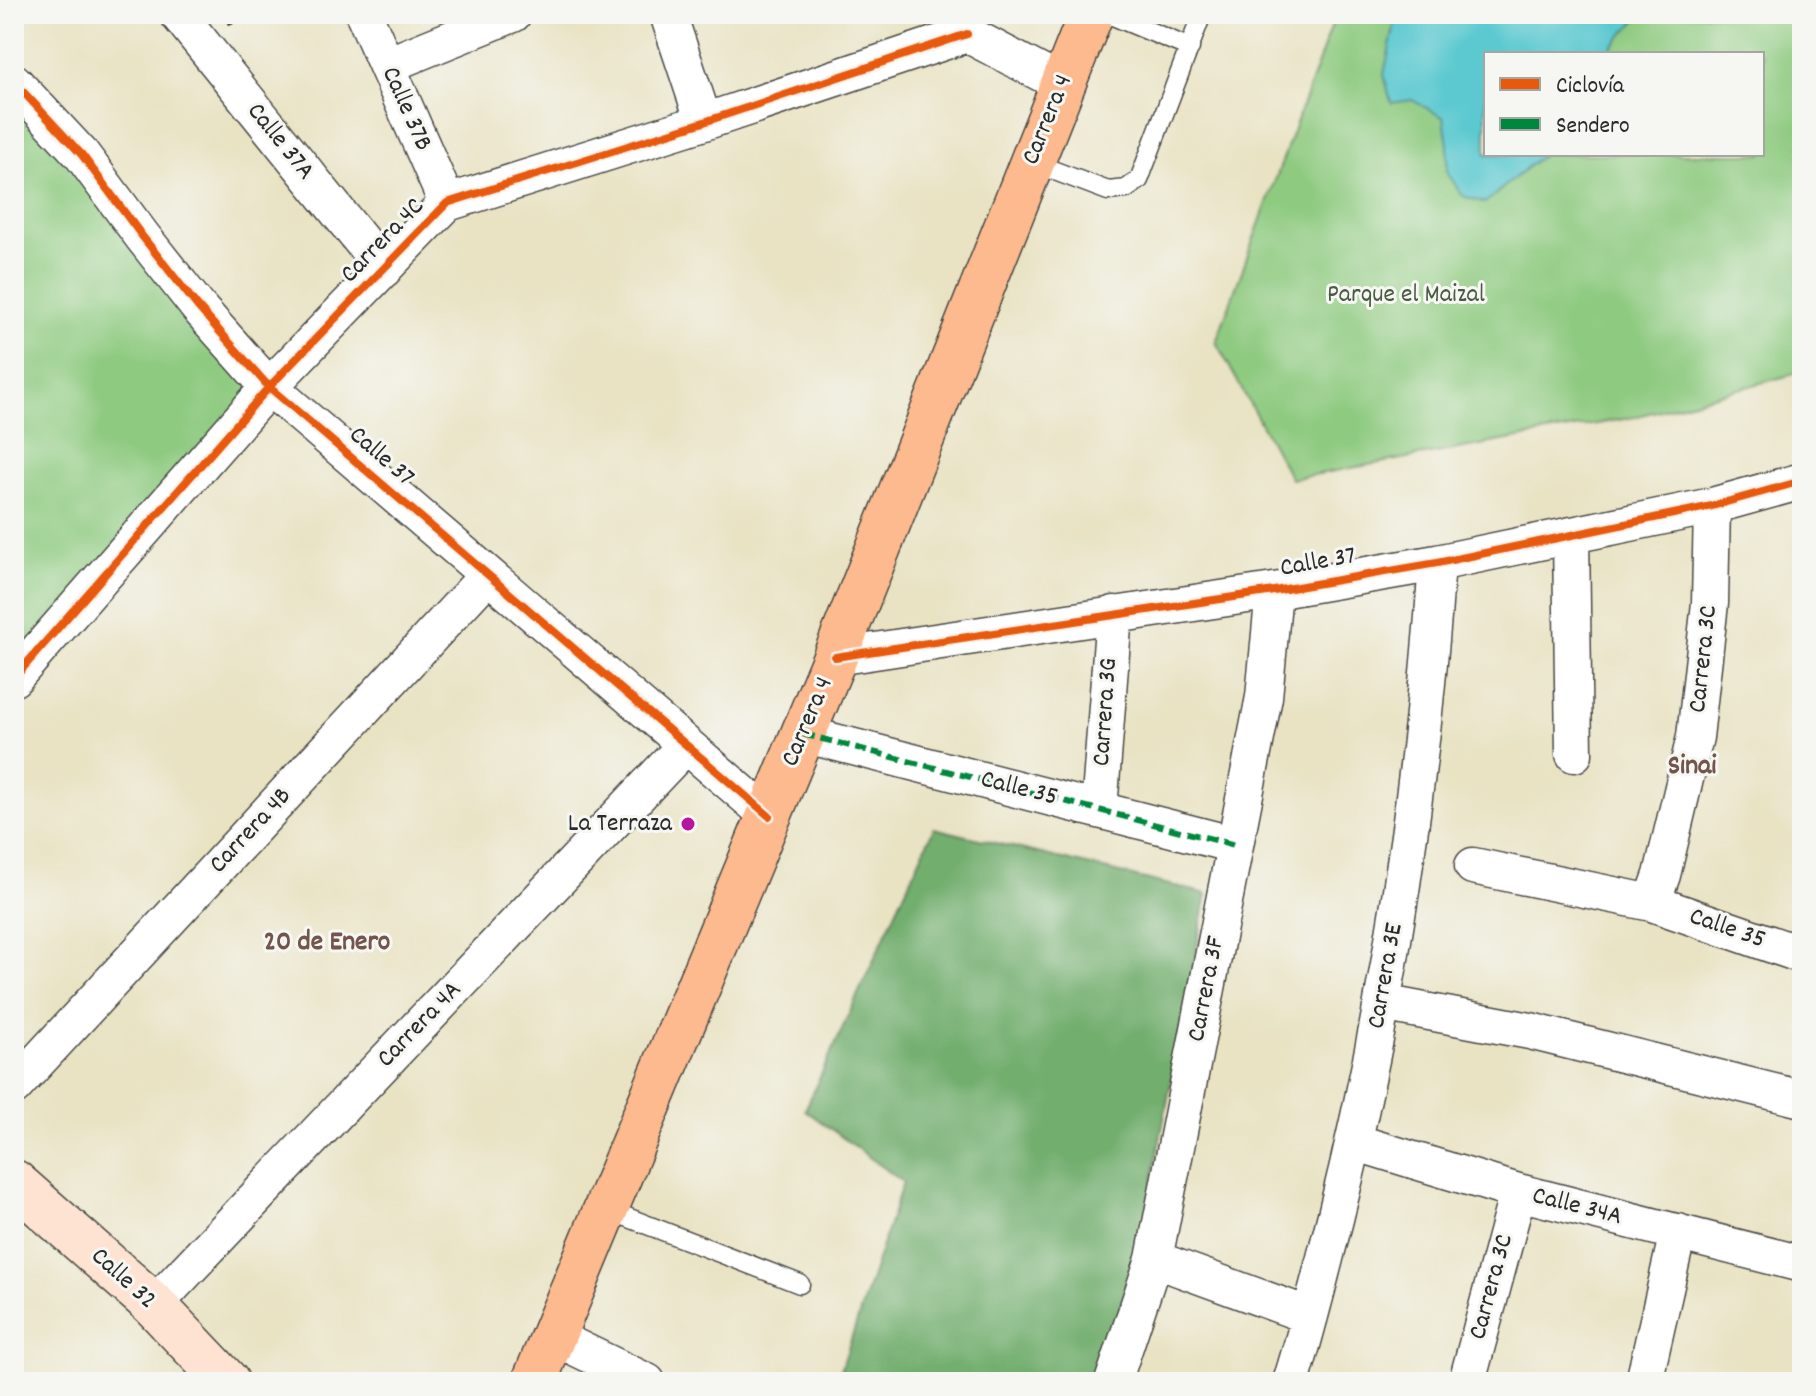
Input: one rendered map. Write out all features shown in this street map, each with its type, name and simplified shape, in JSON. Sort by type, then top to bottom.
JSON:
[{"type":"main road","name":"Carrera 4","points":[[534,1382],[835,657],[1091,14]]},
{"type":"street","name":"Calle 37A","points":[[178,14],[384,269]]},
{"type":"street","name":"Calle 37B","points":[[364,14],[447,203]]},
{"type":"street","points":[[387,65],[513,14]]},
{"type":"street","points":[[668,14],[704,122]]},
{"type":"street","name":"Carrera 4C","points":[[14,678],[269,387],[447,203],[704,122],[965,24]]},
{"type":"street","points":[[965,24],[1062,84]]},
{"type":"street","name":"Calle 37","points":[[14,82],[82,155],[189,295],[269,387],[769,816]]},
{"type":"street","name":"Calle 37","points":[[835,657],[1274,591],[1437,563],[1712,506],[1802,481]]},
{"type":"street","name":"Carrera 3C","points":[[1652,903],[1662,875],[1695,737],[1710,603],[1712,506]]},
{"type":"street","points":[[1571,535],[1574,754]]},
{"type":"street","name":"Carrera 3E","points":[[1291,1382],[1354,1142],[1382,1003],[1416,783],[1437,563]]},
{"type":"street","name":"Carrera 4B","points":[[14,1087],[488,575]]},
{"type":"street","name":"Carrera 3F","points":[[1113,1382],[1154,1259],[1264,697],[1274,591]]},
{"type":"street","name":"Carrera 3G","points":[[1099,810],[1114,614]]},
{"type":"street","name":"Calle 35","points":[[803,734],[1235,845]]},
{"type":"street","name":"Carrera 4A","points":[[154,1305],[686,745]]},
{"type":"street","name":"Calle 35","points":[[1473,866],[1652,903],[1802,955]]},
{"type":"street","points":[[1382,1003],[1530,1031],[1802,1099]]},
{"type":"street","name":"Calle 34A","points":[[1354,1142],[1518,1192],[1802,1264]]},
{"type":"street","name":"Calle 32","points":[[14,1182],[154,1305],[227,1382]]},
{"type":"street","name":"Carrera 3C","points":[[1467,1382],[1518,1192]]},
{"type":"street","points":[[1644,1382],[1678,1232]]},
{"type":"street","points":[[1154,1259],[1310,1316]]},
{"type":"street","points":[[554,1337],[647,1382]]},
{"type":"lane","points":[[1108,14],[1190,48]]},
{"type":"lane","points":[[1031,162],[1108,191],[1126,189],[1139,180],[1202,14]]},
{"type":"lane","points":[[606,1209],[800,1284]]},
{"type":"green space","name":"Parque el Maizal","points":[[1336,14],[1802,14],[1802,372],[1630,418],[1291,479],[1216,342]]},
{"type":"green space","points":[[14,82],[269,387],[14,678]]},
{"type":"green space","points":[[934,828],[1207,894],[1138,1255],[1095,1382],[837,1382],[903,1182],[805,1110]]},
{"type":"water","points":[[1397,14],[1642,14],[1607,52],[1484,52],[1484,156],[1541,156],[1485,203],[1463,196],[1447,172],[1448,145],[1444,118],[1412,100],[1391,103],[1384,74]]},
{"type":"marked path","points":[[803,734],[1235,845]]},
{"type":"cycle path","points":[[14,678],[269,387],[447,203],[704,122],[967,34]]},
{"type":"cycle path","points":[[14,82],[82,155],[198,307],[269,387],[769,816]]},
{"type":"cycle path","points":[[835,657],[1274,591],[1437,563],[1712,506],[1802,481]]},
{"type":"place","name":"La Terraza","points":[[688,824]]},
{"type":"district","name":"Sinai","points":[[1692,768]]},
{"type":"district","name":"20 de Enero","points":[[327,944]]}]
